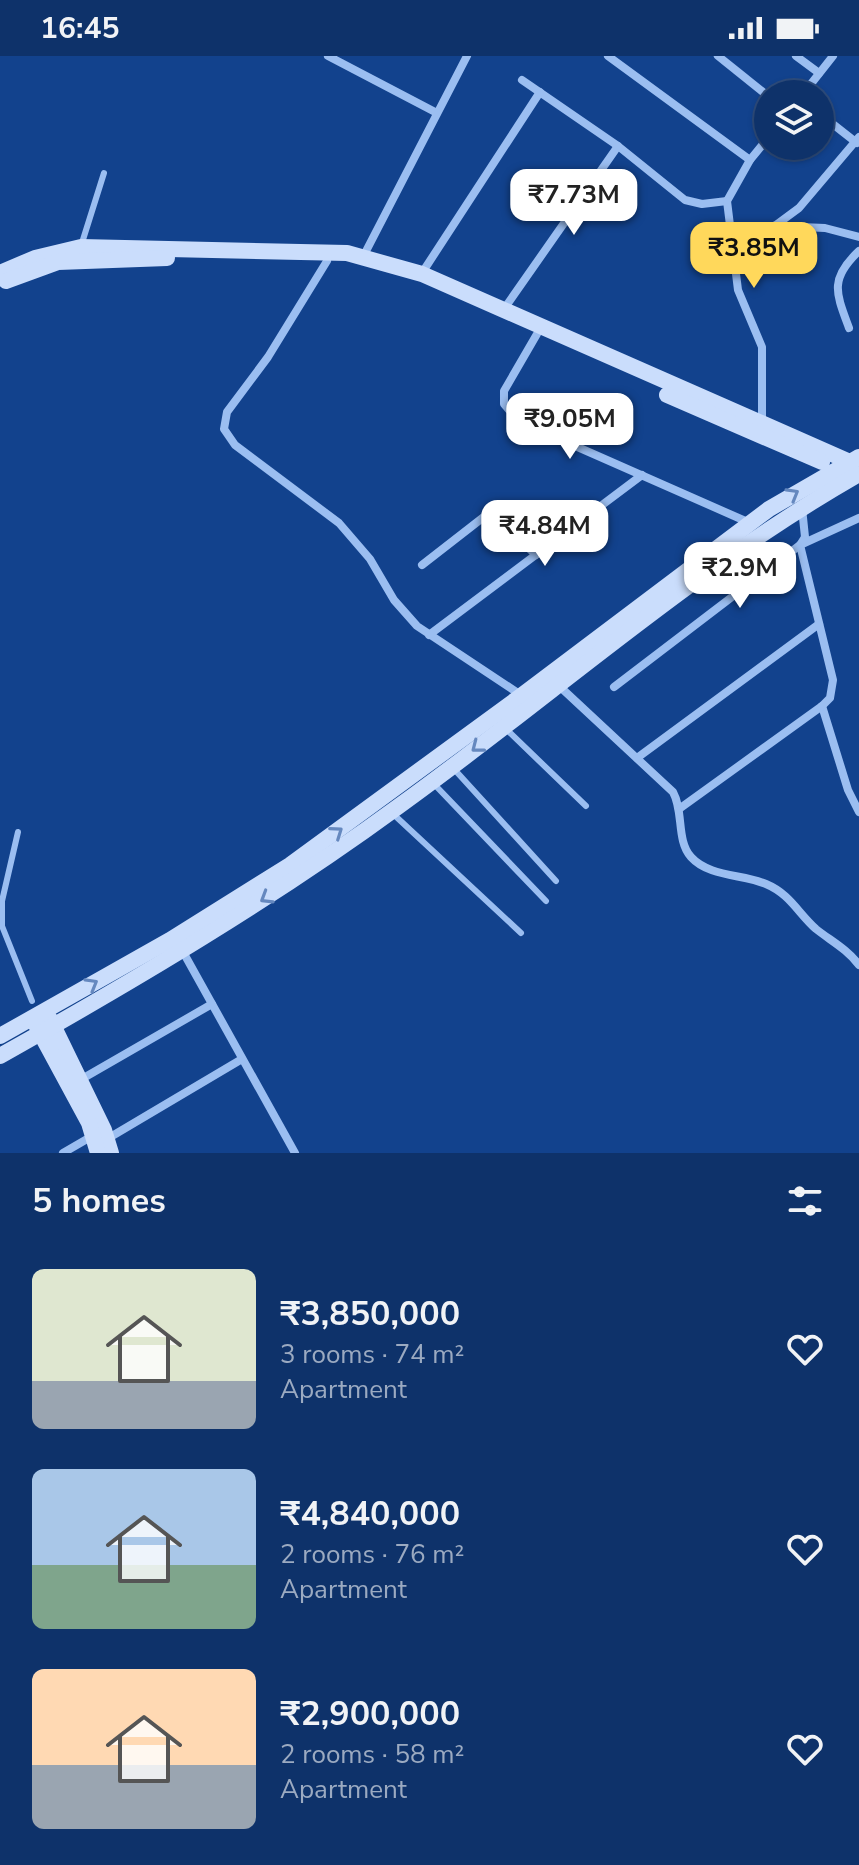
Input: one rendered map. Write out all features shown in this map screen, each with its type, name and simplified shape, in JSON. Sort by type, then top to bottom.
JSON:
[{"type":"street","points":[[328,56],[437,113]]},
{"type":"street","points":[[364,255],[467,56]]},
{"type":"street","points":[[608,56],[750,160]]},
{"type":"street","points":[[718,56],[754,85]]},
{"type":"street","points":[[796,56],[819,73]]},
{"type":"street","points":[[814,80],[833,56]]},
{"type":"street","points":[[522,80],[618,146],[685,200],[702,204],[727,201]]},
{"type":"street","points":[[422,274],[540,92]]},
{"type":"street","points":[[732,243],[776,225],[799,208],[858,141],[834,124]]},
{"type":"street","points":[[503,310],[618,146]]},
{"type":"street","points":[[754,155],[727,201],[738,290],[762,347],[761,430]]},
{"type":"street","points":[[776,225],[825,228],[859,237]]},
{"type":"street","points":[[849,328],[836,294],[837,281],[846,263],[859,251]]},
{"type":"street","points":[[0,284],[79,254],[327,261],[384,271],[435,287],[761,430]]},
{"type":"street","points":[[0,273],[35,258],[79,254],[364,255],[422,274],[852,471]]},
{"type":"street","points":[[327,261],[268,357],[227,412],[224,429],[235,445],[339,523],[370,559],[406,615],[429,635],[521,696]]},
{"type":"street","points":[[537,334],[504,391],[504,404],[509,410],[548,434],[750,523]]},
{"type":"street","points":[[0,1056],[41,1018],[290,865],[521,696],[553,680],[852,471]]},
{"type":"street","points":[[0,1036],[182,950],[294,880],[391,812],[503,727],[553,680],[750,523],[795,492],[852,471]]},
{"type":"street","points":[[429,635],[642,475]]},
{"type":"street","points":[[679,809],[822,706],[833,691],[833,680],[800,545],[805,537],[802,507]]},
{"type":"street","points":[[422,565],[485,516],[499,520],[536,555]]},
{"type":"street","points":[[614,687],[800,545],[859,518]]},
{"type":"street","points":[[637,758],[819,624]]},
{"type":"street","points":[[553,680],[673,792],[685,845],[694,860],[726,874],[766,884],[786,895],[814,927],[859,965]]},
{"type":"street","points":[[822,706],[848,790],[859,812]]},
{"type":"street","points":[[182,950],[295,1153]]},
{"type":"street","points":[[80,1080],[212,1004]]},
{"type":"street","points":[[41,1018],[80,1080],[102,1142]]},
{"type":"street","points":[[41,1018],[102,1142]]},
{"type":"street","points":[[63,1153],[102,1142],[242,1059]]},
{"type":"lane","points":[[79,254],[104,173]]},
{"type":"lane","points":[[503,727],[586,806]]},
{"type":"lane","points":[[451,767],[556,881]]},
{"type":"lane","points":[[431,782],[546,901]]},
{"type":"lane","points":[[391,812],[521,933]]},
{"type":"lane","points":[[18,832],[2,901],[2,926],[41,1018]]}]
